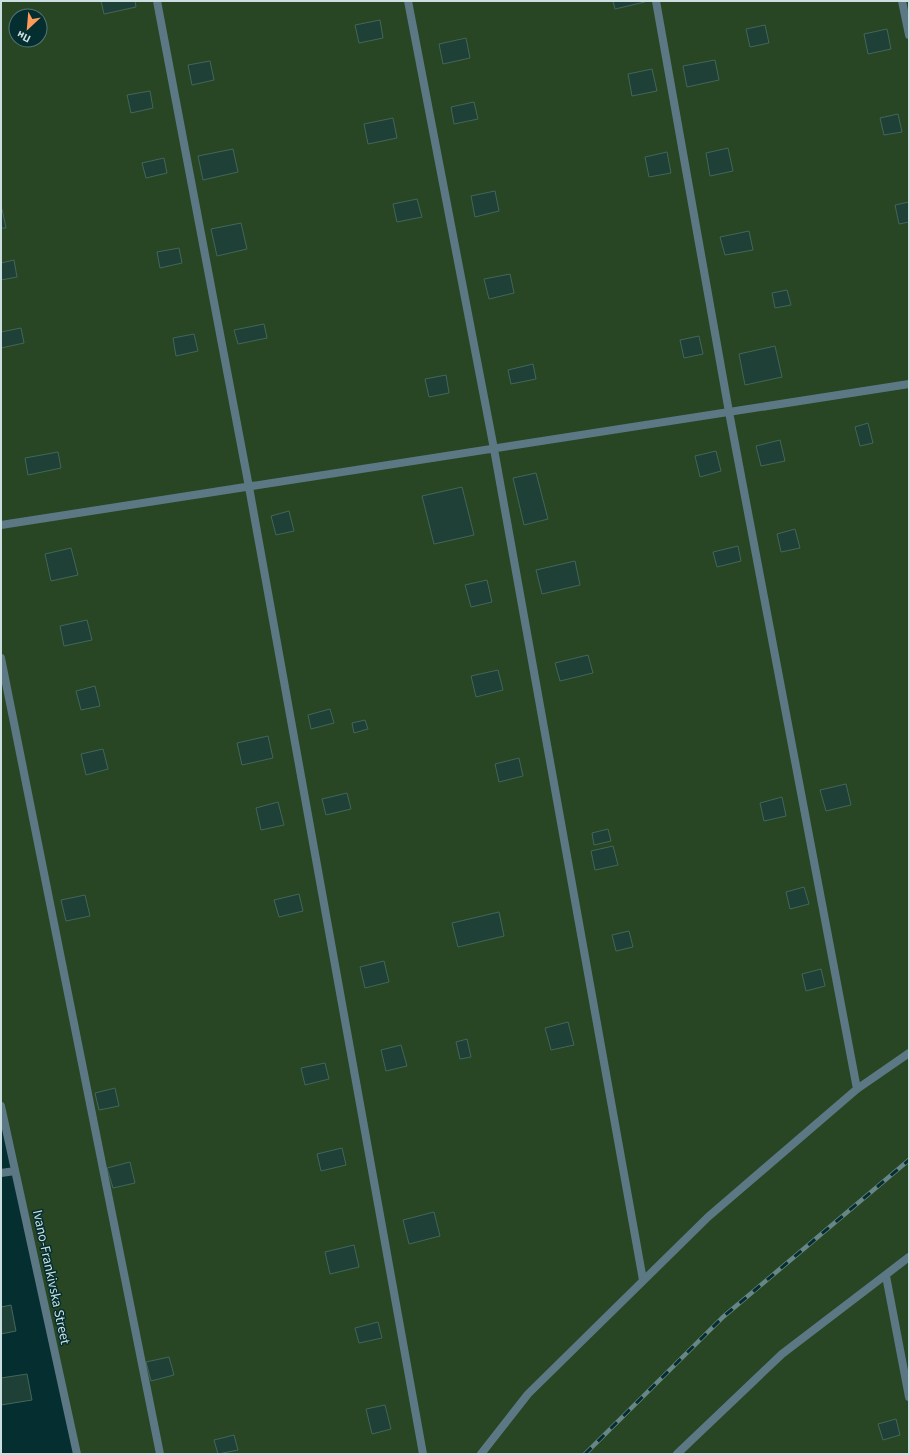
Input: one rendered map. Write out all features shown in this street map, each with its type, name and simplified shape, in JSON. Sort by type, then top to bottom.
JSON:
[{"type":"street","points":[[157,1],[249,487],[423,1454]]},
{"type":"street","points":[[408,1],[494,449],[643,1280]]},
{"type":"street","points":[[656,1],[729,412],[857,1089]]},
{"type":"street","points":[[902,1],[909,35]]},
{"type":"street","points":[[1,526],[909,384]]},
{"type":"street","points":[[1,658],[160,1454]]},
{"type":"street","points":[[481,1454],[528,1394],[708,1217],[857,1089],[909,1053]]},
{"type":"street","name":"Ivano-Frankivska Street","points":[[1,1106],[78,1454]]},
{"type":"street","points":[[1,1173],[15,1171]]},
{"type":"street","points":[[677,1454],[782,1354],[909,1257]]},
{"type":"street","points":[[886,1276],[909,1397]]},
{"type":"green space","points":[[1,1],[909,1],[909,1454],[78,1454],[1,1103]]},
{"type":"building","points":[[101,1],[135,1],[136,7],[104,14]]},
{"type":"building","points":[[613,1],[644,1],[645,2],[615,9]]},
{"type":"building","points":[[380,20],[383,38],[359,43],[355,25]]},
{"type":"building","points":[[765,25],[769,43],[750,47],[746,29]]},
{"type":"building","points":[[887,29],[891,49],[868,54],[864,34]]},
{"type":"building","points":[[466,38],[470,58],[443,64],[439,44]]},
{"type":"building","points":[[715,60],[719,80],[687,87],[683,66]]},
{"type":"building","points":[[210,61],[214,80],[192,85],[188,65]]},
{"type":"building","points":[[652,69],[657,91],[632,96],[628,74]]},
{"type":"building","points":[[150,91],[153,108],[131,113],[127,95]]},
{"type":"building","points":[[474,102],[478,119],[454,124],[451,107]]},
{"type":"building","points":[[898,114],[902,132],[884,135],[880,118]]},
{"type":"building","points":[[393,118],[397,138],[368,144],[364,124]]},
{"type":"building","points":[[728,148],[733,171],[710,176],[706,153]]},
{"type":"building","points":[[233,149],[238,172],[203,180],[198,156]]},
{"type":"building","points":[[667,152],[671,173],[649,177],[645,157]]},
{"type":"building","points":[[164,158],[167,173],[146,178],[142,163]]},
{"type":"building","points":[[495,191],[499,211],[475,217],[471,196]]},
{"type":"building","points":[[417,199],[422,217],[397,222],[393,204]]},
{"type":"building","points":[[909,202],[909,222],[899,224],[895,205]]},
{"type":"building","points":[[2,209],[6,228],[1,228]]},
{"type":"building","points":[[241,223],[247,249],[217,256],[211,229]]},
{"type":"building","points":[[749,231],[753,250],[725,255],[720,237]]},
{"type":"building","points":[[179,248],[182,263],[160,268],[157,252]]},
{"type":"building","points":[[14,260],[17,277],[1,280],[1,263]]},
{"type":"building","points":[[510,274],[514,293],[489,299],[484,279]]},
{"type":"building","points":[[787,290],[791,305],[775,308],[772,293]]},
{"type":"building","points":[[264,324],[267,338],[238,344],[234,330]]},
{"type":"building","points":[[21,328],[24,343],[1,348],[1,332]]},
{"type":"building","points":[[194,334],[198,351],[176,356],[173,338]]},
{"type":"building","points":[[699,336],[703,354],[684,358],[680,340]]},
{"type":"building","points":[[775,346],[782,377],[745,385],[739,354]]},
{"type":"building","points":[[533,364],[536,379],[511,384],[508,370]]},
{"type":"building","points":[[446,375],[449,393],[429,397],[425,379]]},
{"type":"building","points":[[868,423],[873,443],[860,446],[855,427]]},
{"type":"building","points":[[780,440],[785,461],[761,466],[756,446]]},
{"type":"building","points":[[716,451],[721,471],[700,477],[695,456]]},
{"type":"building","points":[[58,452],[61,468],[28,475],[25,458]]},
{"type":"building","points":[[536,473],[548,519],[524,525],[513,478]]},
{"type":"building","points":[[462,487],[474,535],[434,544],[422,496]]},
{"type":"building","points":[[289,511],[294,531],[276,535],[271,516]]},
{"type":"building","points":[[795,529],[800,548],[781,552],[777,534]]},
{"type":"building","points":[[738,546],[741,561],[717,567],[713,552]]},
{"type":"building","points":[[71,548],[78,575],[51,581],[45,554]]},
{"type":"building","points":[[575,561],[580,585],[542,594],[536,570]]},
{"type":"building","points":[[487,580],[492,602],[471,607],[465,585]]},
{"type":"building","points":[[87,620],[92,640],[64,646],[60,626]]},
{"type":"building","points":[[588,655],[593,673],[560,681],[555,663]]},
{"type":"building","points":[[498,670],[503,690],[476,697],[471,676]]},
{"type":"building","points":[[95,686],[100,706],[81,710],[76,691]]},
{"type":"building","points":[[330,709],[334,723],[311,729],[308,715]]},
{"type":"building","points":[[365,720],[368,729],[354,733],[352,723]]},
{"type":"building","points":[[268,736],[273,758],[242,765],[237,743]]},
{"type":"building","points":[[103,749],[108,769],[86,775],[81,754]]},
{"type":"building","points":[[519,758],[523,776],[499,782],[495,764]]},
{"type":"building","points":[[846,784],[851,805],[826,811],[820,790]]},
{"type":"building","points":[[347,793],[351,809],[326,815],[322,799]]},
{"type":"building","points":[[782,797],[786,816],[764,821],[760,803]]},
{"type":"building","points":[[278,802],[284,825],[261,830],[256,808]]},
{"type":"building","points":[[608,829],[611,841],[594,845],[592,833]]},
{"type":"building","points":[[613,846],[618,865],[595,870],[591,851]]},
{"type":"building","points":[[804,887],[809,904],[790,909],[786,892]]},
{"type":"building","points":[[299,894],[303,911],[279,917],[274,900]]},
{"type":"building","points":[[85,895],[90,916],[66,921],[61,900]]},
{"type":"building","points":[[499,912],[504,936],[458,947],[452,923]]},
{"type":"building","points":[[629,931],[633,947],[616,951],[612,935]]},
{"type":"building","points":[[384,961],[389,982],[365,988],[360,967]]},
{"type":"building","points":[[821,969],[825,986],[806,991],[802,974]]},
{"type":"building","points":[[568,1022],[574,1045],[551,1050],[545,1028]]},
{"type":"building","points":[[467,1039],[471,1057],[460,1059],[456,1042]]},
{"type":"building","points":[[401,1045],[407,1066],[386,1071],[381,1050]]},
{"type":"building","points":[[325,1063],[329,1079],[305,1085],[301,1068]]},
{"type":"building","points":[[115,1088],[119,1106],[99,1110],[95,1093]]},
{"type":"building","points":[[342,1148],[346,1165],[321,1171],[317,1154]]},
{"type":"building","points":[[130,1162],[135,1183],[113,1188],[107,1168]]},
{"type":"building","points":[[434,1212],[440,1236],[409,1244],[403,1220]]},
{"type":"building","points":[[354,1245],[359,1267],[330,1274],[325,1252]]},
{"type":"building","points":[[11,1305],[16,1331],[1,1334],[1,1307]]},
{"type":"building","points":[[378,1322],[382,1338],[359,1343],[355,1328]]},
{"type":"building","points":[[169,1357],[174,1375],[151,1381],[146,1362]]},
{"type":"building","points":[[27,1374],[32,1400],[1,1405],[1,1378]]},
{"type":"building","points":[[385,1405],[391,1429],[372,1434],[366,1409]]},
{"type":"building","points":[[896,1419],[900,1435],[883,1440],[878,1424]]},
{"type":"building","points":[[234,1435],[238,1450],[218,1454],[214,1440]]},
{"type":"railway","points":[[585,1454],[723,1317],[909,1160]]}]
